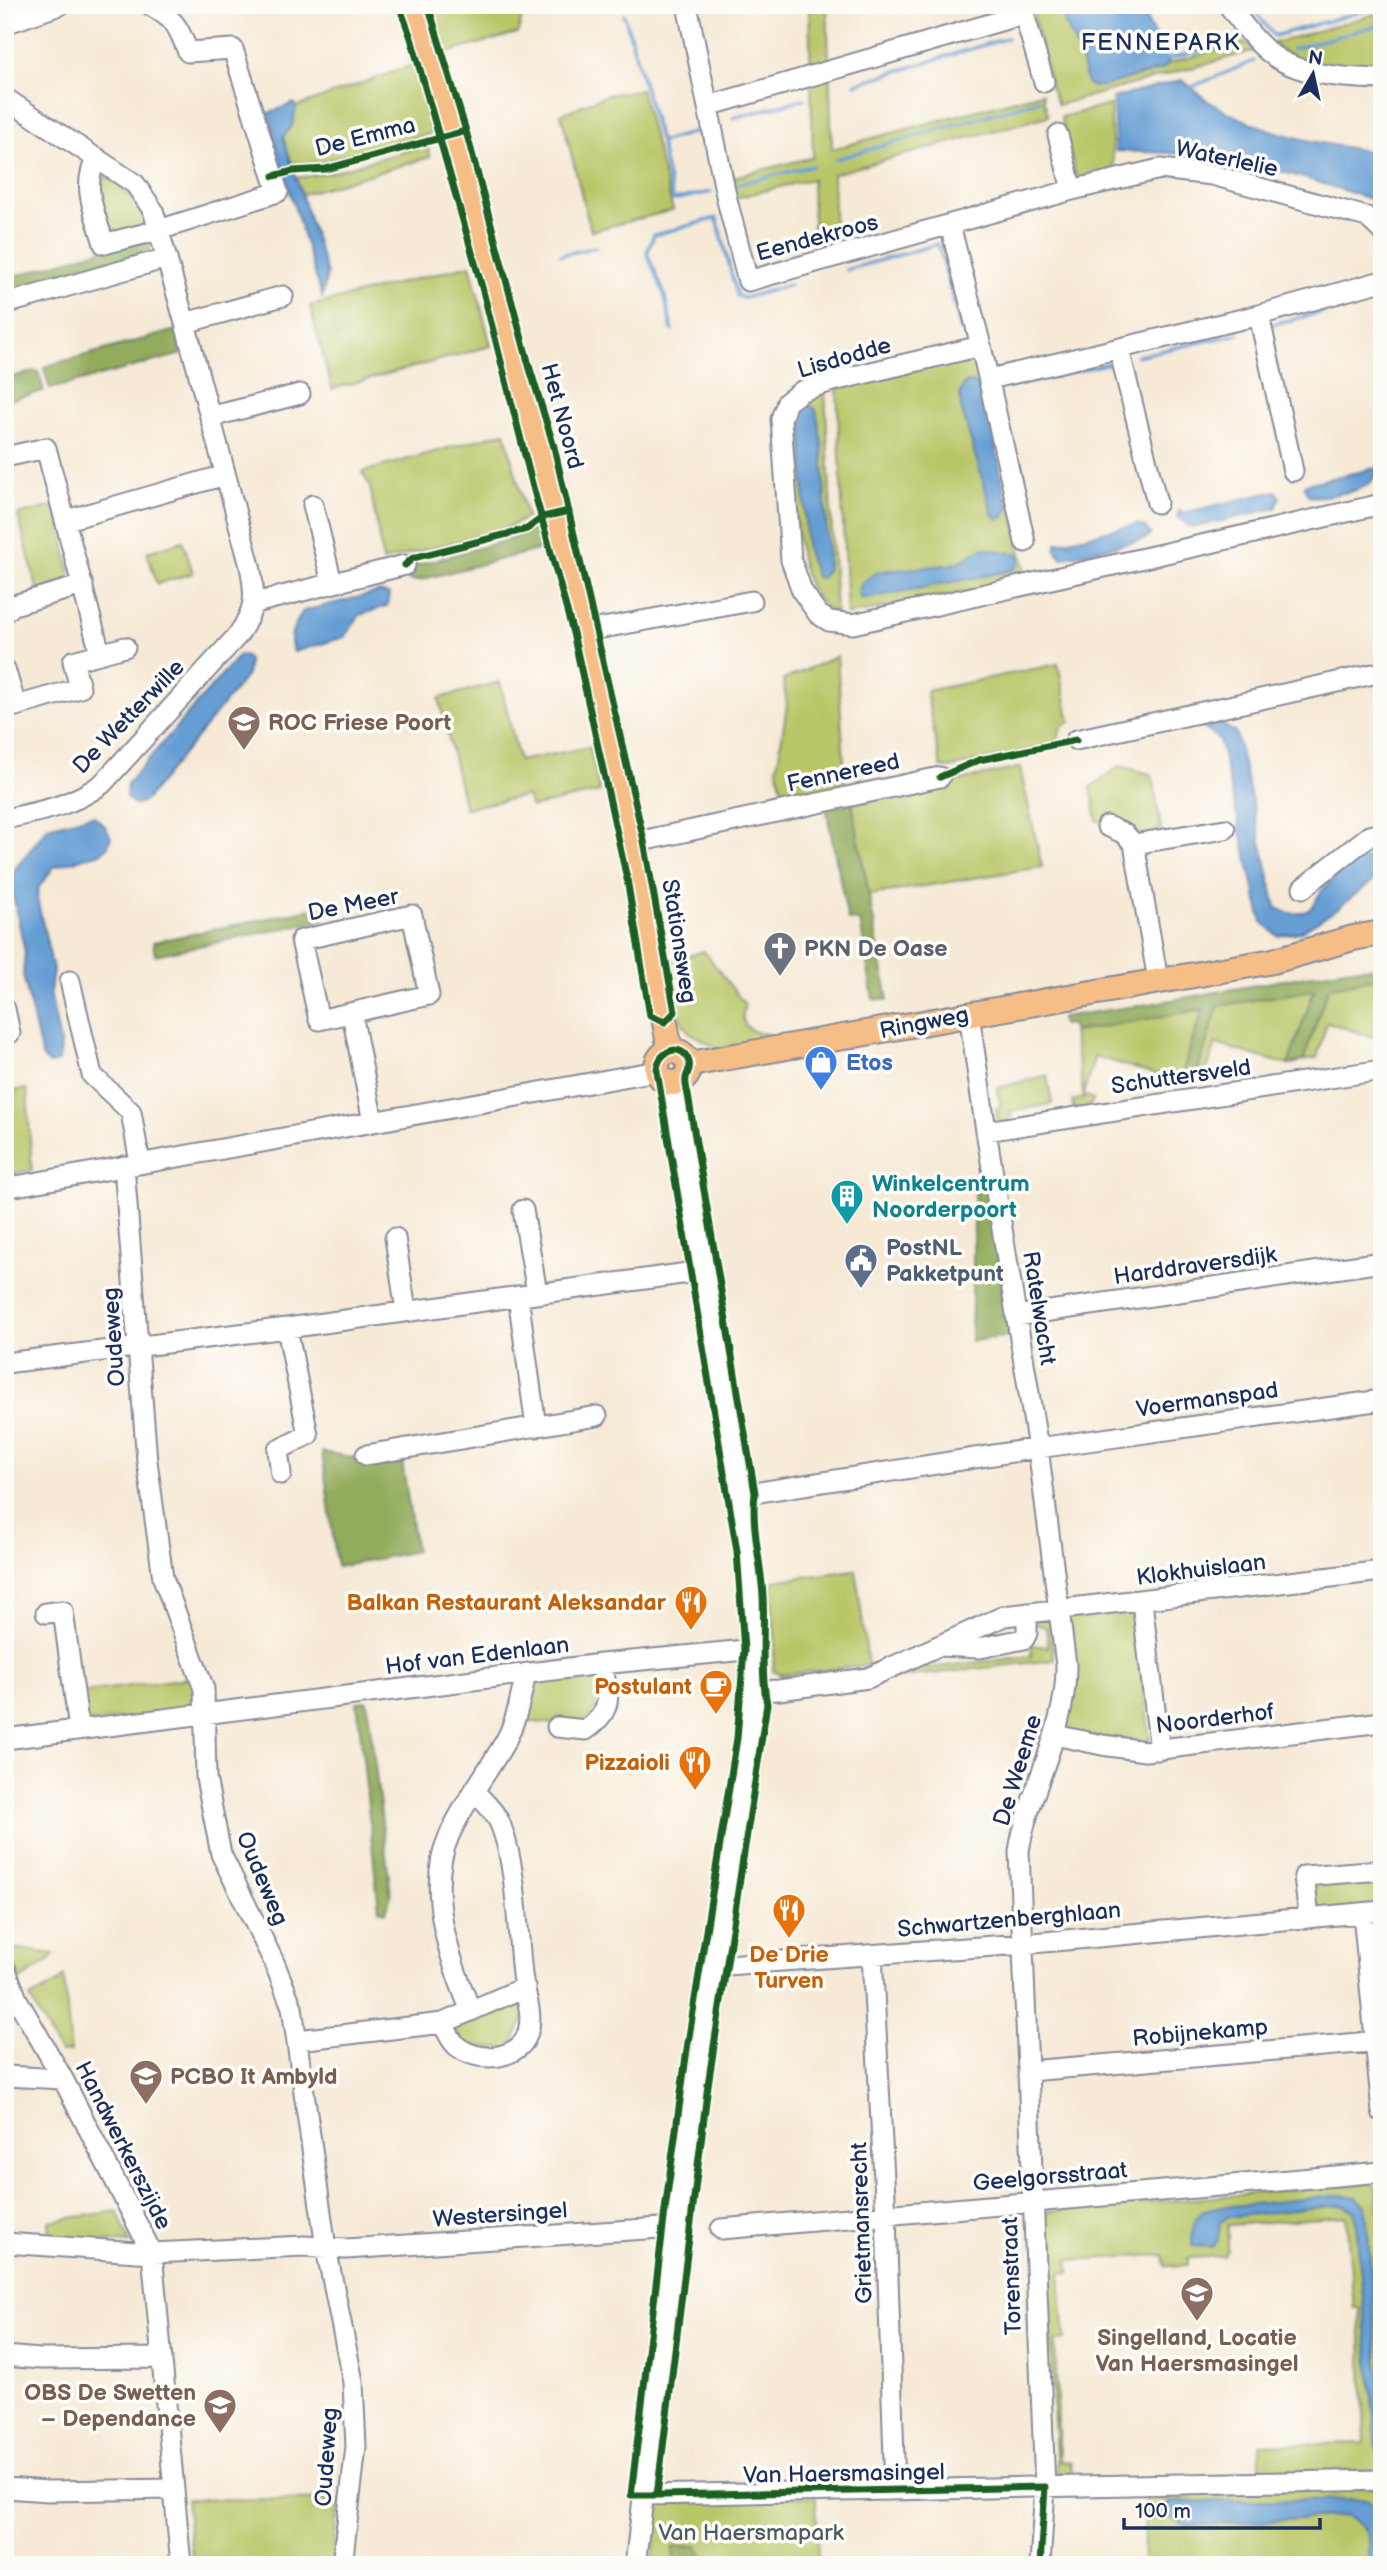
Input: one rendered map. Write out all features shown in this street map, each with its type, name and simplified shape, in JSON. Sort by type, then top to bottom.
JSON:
[{"type":"main road","name":"Het Noord","points":[[417,5],[586,631],[632,844]]},
{"type":"main road","name":"Stationsweg","points":[[632,844],[672,1067]]},
{"type":"main road","name":"Ringweg","points":[[672,1067],[1273,961],[1353,938],[1382,933]]},
{"type":"street","points":[[5,24],[60,5]]},
{"type":"street","points":[[97,158],[90,171],[88,184],[104,244],[159,230],[278,192],[233,49],[188,52],[178,26],[150,5]]},
{"type":"street","name":"Eendekroos","points":[[687,5],[727,200],[748,281],[1072,190]]},
{"type":"street","points":[[1228,5],[1264,49],[1297,68],[1361,79],[1382,79]]},
{"type":"street","points":[[708,106],[1024,10],[1044,82]]},
{"type":"street","points":[[5,98],[135,184],[153,210],[250,566],[255,603],[405,565]]},
{"type":"street","points":[[1058,135],[1072,190]]},
{"type":"street","name":"Waterlelie","points":[[1072,190],[1160,169],[1212,175],[1367,217],[1382,230]]},
{"type":"street","points":[[950,225],[990,379],[1025,542]]},
{"type":"street","points":[[5,303],[167,258]]},
{"type":"street","points":[[990,379],[1259,315],[1382,281]]},
{"type":"street","points":[[185,323],[283,296]]},
{"type":"street","points":[[1259,315],[1293,471]]},
{"type":"street","name":"Lisdodde","points":[[981,346],[829,382],[802,391],[787,402],[781,419],[791,560],[802,591],[818,614],[829,621],[853,624],[1382,504]]},
{"type":"street","points":[[1119,349],[1157,503]]},
{"type":"street","points":[[210,417],[300,394]]},
{"type":"street","points":[[5,457],[46,447],[100,653]]},
{"type":"street","points":[[66,520],[225,475]]},
{"type":"street","points":[[313,505],[332,583]]},
{"type":"street","points":[[5,612],[14,605],[37,597],[83,585]]},
{"type":"street","points":[[586,631],[752,601]]},
{"type":"street","name":"De Wetterwille","points":[[5,820],[62,806],[83,797],[102,784],[238,635],[250,617],[255,603]]},
{"type":"street","points":[[5,670],[16,706],[80,688],[73,661],[125,647]]},
{"type":"street","points":[[1076,740],[1382,673]]},
{"type":"street","name":"Fennereed","points":[[632,844],[940,777]]},
{"type":"street","points":[[1107,826],[1125,834],[1134,845],[1158,980]]},
{"type":"street","points":[[1134,845],[1225,829]]},
{"type":"street","points":[[1303,888],[1369,836],[1382,834]]},
{"type":"street","name":"De Meer","points":[[412,915],[429,995],[352,1014],[319,1020],[301,940],[412,915]]},
{"type":"street","points":[[70,981],[92,1075],[131,1112],[132,1165]]},
{"type":"street","points":[[5,1009],[10,1033],[5,1034]]},
{"type":"street","points":[[352,1014],[373,1122]]},
{"type":"street","name":"Ratelwacht","points":[[969,1014],[1038,1447],[1058,1611]]},
{"type":"street","points":[[5,1188],[672,1067]]},
{"type":"street","name":"Stationsweg","points":[[635,2565],[676,2227],[755,1691],[753,1580],[672,1067]]},
{"type":"street","name":"Schuttersveld","points":[[986,1130],[1382,1070]]},
{"type":"street","name":"Oudeweg","points":[[132,1165],[138,1346],[147,1461],[163,1578],[204,1689],[206,1778],[220,1854],[274,1962],[292,2007],[326,2248],[353,2382],[356,2424],[342,2565]]},
{"type":"street","points":[[523,1210],[536,1427]]},
{"type":"street","points":[[395,1238],[406,1311]]},
{"type":"street","name":"Harddraversdijk","points":[[1016,1316],[1382,1262]]},
{"type":"street","points":[[5,1363],[288,1328],[703,1271]]},
{"type":"street","points":[[281,1474],[278,1450],[308,1435],[288,1328]]},
{"type":"street","name":"Voermanspad","points":[[741,1496],[1038,1447],[1382,1401]]},
{"type":"street","points":[[366,1455],[597,1416]]},
{"type":"street","name":"Klokhuislaan","points":[[755,1691],[856,1681],[893,1668],[1004,1616],[1382,1572]]},
{"type":"street","points":[[1142,1602],[1160,1750]]},
{"type":"street","points":[[46,1613],[63,1611],[79,1729]]},
{"type":"street","name":"De Weeme","points":[[1022,1944],[1019,1883],[1021,1838],[1030,1804],[1055,1735],[1066,1680],[1058,1611]]},
{"type":"street","name":"Klokhuislaan","points":[[938,1646],[980,1648],[1017,1642],[1024,1639],[1027,1633],[1027,1613]]},
{"type":"street","name":"Hof van Edenlaan","points":[[5,1739],[601,1664],[756,1649]]},
{"type":"street","points":[[557,1727],[586,1730],[603,1715],[609,1700],[601,1664]]},
{"type":"street","points":[[471,2011],[457,1979],[443,1925],[439,1884],[449,1837],[507,1737],[518,1708],[526,1673]]},
{"type":"street","name":"Noorderhof","points":[[1055,1735],[1123,1749],[1160,1750],[1382,1722]]},
{"type":"street","points":[[443,2023],[458,2048],[476,2056],[498,2056],[513,2052],[524,2043],[529,2030],[530,2015],[504,1837],[495,1813],[475,1792]]},
{"type":"street","points":[[1309,1917],[1304,1876],[1382,1870]]},
{"type":"street","points":[[1372,1912],[1382,2112]]},
{"type":"street","name":"Schwartzenberghlaan","points":[[713,1966],[1022,1944],[1372,1912]]},
{"type":"street","name":"Torenstraat","points":[[1022,1944],[1045,2487],[1040,2565]]},
{"type":"street","name":"Grietmansrecht","points":[[872,1955],[886,2216],[895,2490]]},
{"type":"street","name":"Handwerkerszijde","points":[[5,1968],[17,1999],[63,2079],[152,2253],[181,2565]]},
{"type":"street","points":[[298,2040],[443,2023],[525,1987]]},
{"type":"street","name":"Robijnekamp","points":[[1029,2071],[1378,2041]]},
{"type":"street","points":[[5,2076],[63,2079]]},
{"type":"street","name":"Geelgorsstraat","points":[[721,2229],[1382,2172]]},
{"type":"street","name":"Westersingel","points":[[5,2243],[152,2253],[305,2246],[346,2249],[676,2227]]},
{"type":"street","points":[[5,2356],[40,2359],[162,2358]]},
{"type":"street","name":"Van Haersmasingel","points":[[644,2495],[1382,2480]]},
{"type":"street","points":[[5,2488],[48,2491],[174,2489]]},
{"type":"green space","points":[[433,5],[524,6],[518,33],[446,53]]},
{"type":"green space","points":[[809,5],[827,5],[832,149],[1042,93],[1048,116],[833,174],[835,251],[814,258],[812,179],[731,199],[726,179],[813,157]]},
{"type":"green space","points":[[1031,5],[1057,5],[1080,55],[1084,72],[1140,76],[1151,74],[1169,63],[1247,42],[1256,50],[1058,105],[1051,88]]},
{"type":"green space","points":[[1382,12],[1382,73],[1360,74],[1299,60],[1271,44]]},
{"type":"green space","points":[[415,64],[432,133],[320,162],[292,164],[283,137],[292,126],[296,107]]},
{"type":"green space","points":[[641,90],[673,210],[591,231],[561,114],[606,95]]},
{"type":"green space","points":[[1110,105],[1114,174],[1078,183],[1061,117]]},
{"type":"green space","points":[[427,145],[430,157],[300,195],[295,178],[329,173]]},
{"type":"green space","points":[[100,177],[114,179],[143,210],[147,220],[144,229],[108,238],[94,180]]},
{"type":"green space","points":[[148,236],[151,256],[5,297],[5,279]]},
{"type":"green space","points":[[470,265],[491,346],[332,389],[310,306]]},
{"type":"green space","points":[[176,330],[182,354],[50,389],[44,368],[47,366]]},
{"type":"green space","points":[[977,356],[986,397],[973,382],[965,383],[960,393],[961,407],[993,515],[1009,496],[1027,580],[847,615],[837,388]],"holes":[[[964,559],[1015,569],[861,598],[885,570],[937,567]]]},
{"type":"green space","points":[[38,371],[44,391],[5,401],[5,379]]},
{"type":"green space","points":[[825,391],[836,615],[813,593],[808,583],[799,544],[794,498],[792,410],[795,402]]},
{"type":"green space","points":[[505,432],[527,518],[506,528],[383,561],[370,486],[362,472]]},
{"type":"green space","points":[[57,505],[71,578],[38,592],[18,515]]},
{"type":"green space","points":[[534,529],[540,547],[537,550],[416,581],[408,580],[408,571],[414,566],[514,538]]},
{"type":"green space","points":[[183,541],[193,573],[157,584],[147,552]]},
{"type":"green space","points":[[837,656],[846,792],[785,806],[777,768],[787,705],[783,680]]},
{"type":"green space","points":[[1058,664],[1070,722],[1061,727],[1057,744],[949,768],[941,767],[926,691]]},
{"type":"green space","points":[[500,682],[519,761],[590,747],[600,792],[531,807],[527,796],[465,808],[439,698]]},
{"type":"green space","points":[[1120,766],[1150,774],[1154,782],[1161,830],[1134,836],[1114,823],[1097,821],[1091,787]]},
{"type":"green space","points":[[1020,768],[1042,867],[869,895],[852,803]]},
{"type":"green space","points":[[852,803],[888,1000],[873,999],[860,921],[848,920],[826,808]]},
{"type":"green space","points":[[321,907],[324,920],[155,955],[153,942]]},
{"type":"green space","points":[[704,951],[745,1005],[743,1018],[747,1027],[755,1032],[767,1033],[768,1041],[719,1049],[689,1032],[681,1021],[670,962]]},
{"type":"green space","points":[[1375,967],[1375,972],[1382,972],[1382,977],[1328,988],[1303,1061],[1288,1065],[1314,990],[1218,1006],[1195,1079],[1179,1082],[1203,1009],[1073,1032],[1071,1024],[1062,1025],[1061,1017],[1345,969]]},
{"type":"green space","points":[[1382,977],[1382,1040],[1327,1022],[1317,1058],[1303,1061],[1328,987]]},
{"type":"green space","points":[[1315,989],[1288,1065],[1216,1044],[1204,1077],[1195,1079],[1218,1006]]},
{"type":"green space","points":[[1203,1009],[1179,1082],[1095,1056],[1083,1094],[1073,1032]]},
{"type":"green space","points":[[1047,1075],[1052,1104],[1011,1111],[1012,1121],[998,1123],[996,1108],[1001,1107],[997,1088]]},
{"type":"green space","points":[[27,1089],[32,1170],[5,1175],[5,1092]]},
{"type":"green space","points":[[1084,1095],[1093,1099],[1091,1105],[1074,1112],[1072,1101],[1084,1098]]},
{"type":"green space","points":[[984,1178],[1010,1336],[971,1341],[975,1183]]},
{"type":"green space","points":[[322,1452],[362,1459],[401,1455],[416,1551],[337,1567]]},
{"type":"green space","points":[[856,1570],[868,1665],[781,1675],[773,1671],[775,1640],[771,1588],[774,1581]]},
{"type":"green space","points":[[1129,1608],[1134,1611],[1150,1741],[1074,1735],[1066,1726],[1069,1615]]},
{"type":"green space","points":[[1049,1617],[1054,1660],[877,1680],[919,1660],[919,1669],[1031,1656],[1032,1645],[1048,1647],[1046,1627],[1035,1624],[1034,1620]]},
{"type":"green space","points":[[599,1668],[603,1689],[589,1721],[558,1724],[520,1721],[528,1677]]},
{"type":"green space","points":[[194,1677],[200,1710],[82,1724],[78,1693]]},
{"type":"green space","points":[[367,1701],[391,1895],[386,1912],[379,1910],[357,1702]]},
{"type":"green space","points":[[1382,1877],[1382,1907],[1315,1911],[1312,1883]]},
{"type":"green space","points":[[5,1947],[54,1954],[50,1960],[20,1980]]},
{"type":"green space","points":[[64,1976],[71,2052],[60,2053],[30,1998],[58,1983]]},
{"type":"green space","points":[[523,2004],[527,2013],[510,2049],[464,2046],[449,2019]]},
{"type":"green space","points":[[1372,2183],[1377,2189],[1382,2245],[1382,2471],[1260,2470],[1260,2445],[1365,2443],[1360,2308],[1354,2308],[1346,2216],[1228,2225],[1228,2250],[1224,2256],[1188,2258],[1188,2265],[1166,2266],[1164,2255],[1068,2260],[1070,2272],[1060,2273],[1065,2340],[1055,2341],[1059,2461],[1071,2462],[1072,2474],[1057,2473],[1043,2212]]},
{"type":"green space","points":[[117,2211],[130,2243],[50,2237],[49,2221]]},
{"type":"green space","points":[[1382,2487],[1382,2512],[1377,2504],[1362,2500],[1171,2502],[1165,2507],[1187,2526],[1346,2516],[1360,2525],[1368,2535],[1368,2565],[1143,2565],[1146,2490]]},
{"type":"green space","name":"Van Haersmapark","points":[[816,2497],[818,2565],[652,2565],[660,2499]]},
{"type":"green space","points":[[186,2499],[341,2500],[336,2521],[333,2565],[193,2565]]},
{"type":"green space","points":[[698,2546],[707,2565],[673,2565],[674,2547]]},
{"type":"water","points":[[1057,5],[1139,5],[1169,63],[1163,69],[1092,87],[1087,83],[1080,55]]},
{"type":"water","points":[[1181,80],[1211,103],[1272,131],[1315,142],[1382,153],[1382,203],[1291,174],[1221,158],[1116,151],[1113,98]]},
{"type":"water","points":[[294,103],[296,107],[292,126],[283,137],[327,274],[322,297],[266,114]]},
{"type":"water","points":[[973,382],[986,397],[1008,508],[1004,517],[998,519],[993,515],[961,407],[960,393],[965,383]]},
{"type":"water","points":[[809,404],[816,410],[822,442],[828,560],[827,571],[821,578],[816,577],[806,547],[802,415],[803,407]]},
{"type":"water","points":[[1376,468],[1377,473],[1372,482],[1351,491],[1309,496],[1304,486],[1306,484]]},
{"type":"water","points":[[1276,491],[1280,498],[1276,508],[1192,528],[1177,517],[1179,511],[1183,513]]},
{"type":"water","points":[[1136,524],[1145,527],[1151,535],[1145,539],[1062,558],[1055,548],[1057,543]]},
{"type":"water","points":[[982,548],[1019,554],[1019,562],[1015,569],[1000,573],[870,598],[861,598],[858,594],[862,583],[877,572],[957,564]]},
{"type":"water","points":[[379,592],[389,594],[387,606],[360,615],[345,637],[294,652],[291,636],[303,611]]},
{"type":"water","points":[[239,655],[249,661],[247,675],[146,800],[135,805],[126,797],[127,784]]},
{"type":"water","points":[[1220,723],[1236,733],[1276,907],[1294,913],[1308,910],[1338,874],[1360,859],[1375,859],[1380,869],[1378,877],[1337,909],[1300,932],[1278,936],[1262,922],[1219,739],[1202,727]]},
{"type":"water","points":[[93,815],[105,826],[111,837],[107,848],[100,853],[54,867],[39,887],[37,898],[53,969],[50,992],[61,1048],[59,1061],[50,1064],[42,1057],[23,975],[25,952],[9,877],[48,827]]},
{"type":"water","points":[[1344,2195],[1356,2197],[1366,2207],[1382,2413],[1382,2453],[1377,2451],[1355,2211],[1343,2205],[1227,2217],[1220,2223],[1218,2240],[1213,2247],[1192,2246],[1195,2222],[1205,2210]]},
{"type":"water","points":[[1362,2499],[1377,2504],[1382,2512],[1381,2565],[1368,2565],[1369,2541],[1365,2530],[1346,2516],[1187,2526],[1165,2515],[1165,2507],[1172,2502]]},
{"type":"waterway","points":[[1250,5],[1274,36],[1382,6]]},
{"type":"waterway","points":[[624,14],[660,142]]},
{"type":"waterway","points":[[1292,49],[1382,24]]},
{"type":"waterway","points":[[855,84],[1007,38]]},
{"type":"waterway","points":[[1167,59],[1237,41]]},
{"type":"waterway","points":[[1189,88],[1254,61]]},
{"type":"waterway","points":[[733,118],[804,99]]},
{"type":"waterway","points":[[836,159],[1040,100]]},
{"type":"waterway","points":[[698,131],[660,142],[673,200],[711,192]]},
{"type":"waterway","points":[[738,184],[812,166]]},
{"type":"waterway","points":[[672,330],[664,293],[647,253],[654,235],[717,218],[737,296],[744,298],[790,285]]},
{"type":"waterway","points":[[846,270],[938,244],[961,331]]},
{"type":"waterway","points":[[561,255],[596,247]]},
{"type":"waterway","points":[[1269,325],[1382,298]]},
{"type":"waterway","points":[[1137,356],[1239,334]]},
{"type":"waterway","points":[[1011,387],[1109,363]]},
{"type":"cycle path","points":[[399,5],[411,38],[483,291],[573,633],[627,879],[650,1016],[665,1022]]},
{"type":"cycle path","points":[[428,5],[554,447],[644,841],[675,1012],[665,1022]]},
{"type":"cycle path","name":"De Emma","points":[[274,176],[293,171],[326,169],[466,131]]},
{"type":"cycle path","points":[[405,565],[413,558],[527,529],[543,517],[569,511]]},
{"type":"cycle path","points":[[940,777],[979,760],[1076,740]]},
{"type":"cycle path","points":[[657,2495],[708,2085],[767,1704],[763,1664],[763,1596],[754,1519],[755,1493],[686,1087],[689,1062],[686,1055],[676,1050],[661,1058],[657,1071],[737,1551],[744,1650],[737,1738],[687,2049],[631,2495],[662,2495],[1045,2487],[1040,2565]]},
{"type":"place","name":"ROC Friese Poort","points":[[244,752]]},
{"type":"place","name":"PKN De Oase","points":[[780,978]]},
{"type":"place","name":"Etos","points":[[821,1092]]},
{"type":"place","name":"Winkelcentrum Noorderpoort","points":[[847,1226]]},
{"type":"place","name":"PostNL Pakketpunt","points":[[861,1290]]},
{"type":"place","name":"Balkan Restaurant Aleksandar","points":[[691,1632]]},
{"type":"place","name":"Postulant","points":[[716,1716]]},
{"type":"place","name":"Pizzaioli","points":[[695,1792]]},
{"type":"place","name":"De Drie Turven","points":[[789,1940]]},
{"type":"place","name":"PCBO It Ambyld","points":[[146,2106]]},
{"type":"place","name":"Singelland, Locatie Van Haersmasingel","points":[[1197,2323]]},
{"type":"place","name":"OBS De Swetten – Dependance","points":[[220,2435]]},
{"type":"district","name":"FENNEPARK","points":[[1161,42]]}]
